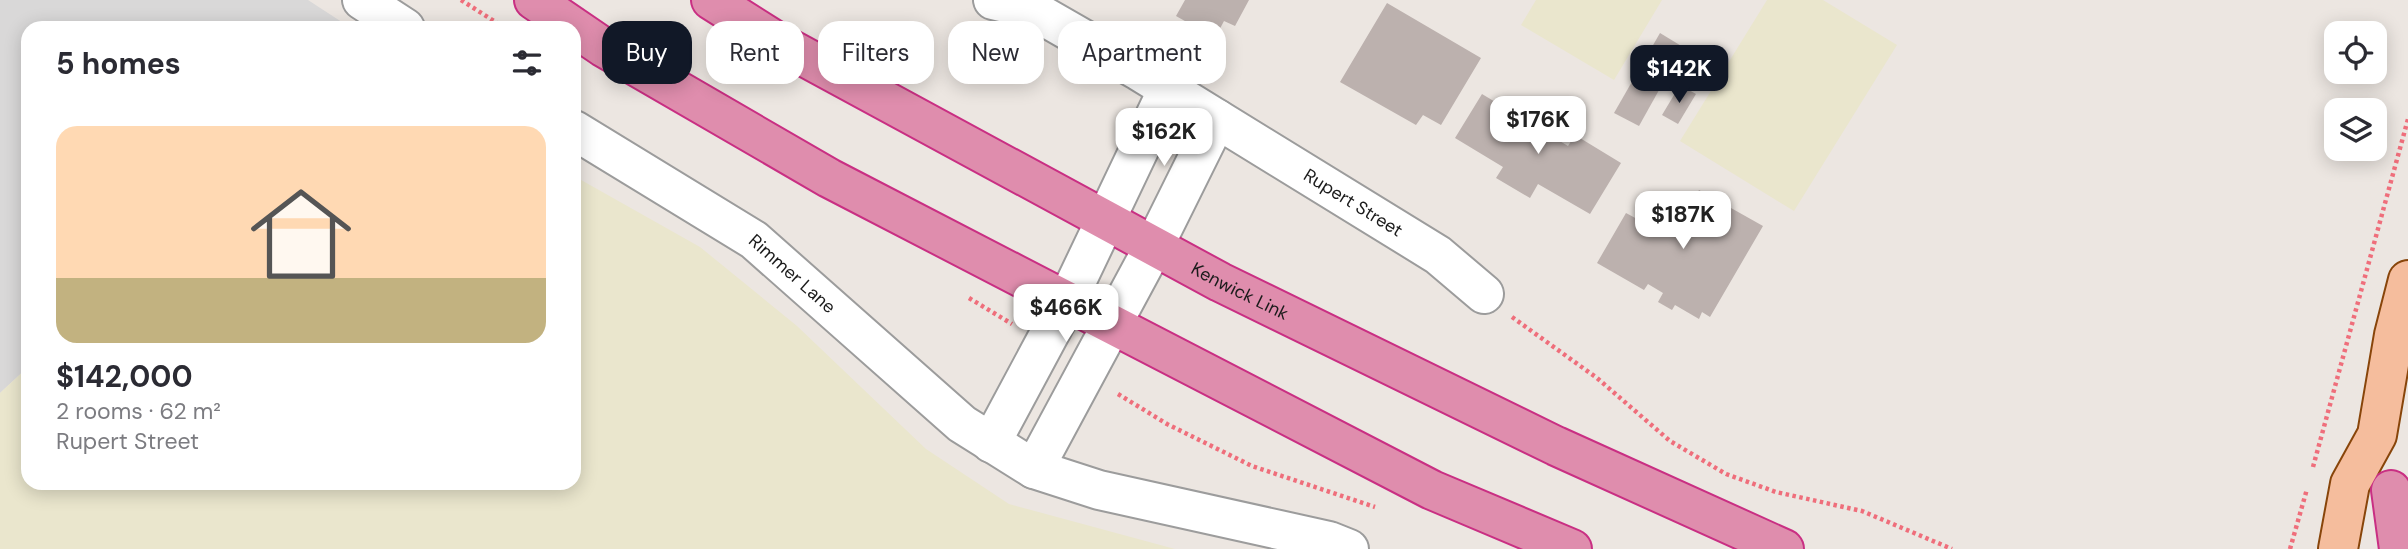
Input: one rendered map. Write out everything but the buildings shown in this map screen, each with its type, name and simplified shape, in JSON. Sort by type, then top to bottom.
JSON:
[{"type":"highway","points":[[534,0],[565,21]]},
{"type":"highway","name":"Kenwick Link","points":[[712,0],[779,43],[1153,247],[1556,446],[1784,549]]},
{"type":"highway","points":[[581,32],[828,178],[1109,326],[1432,490],[1572,549]]},
{"type":"highway","points":[[2391,490],[2399,549]]},
{"type":"main road","points":[[2338,549],[2350,484],[2376,435],[2394,335],[2408,280]]},
{"type":"main road","points":[[2376,435],[2391,490],[2386,549]]},
{"type":"street","points":[[362,0],[394,21]]},
{"type":"street","name":"Rupert Street","points":[[993,0],[1031,9],[1168,89],[1438,255],[1484,294]]},
{"type":"street","points":[[991,443],[1066,303],[1168,89]]},
{"type":"street","points":[[1034,469],[1153,247],[1217,119]]},
{"type":"street","name":"Rimmer Lane","points":[[581,134],[754,240],[962,424],[1034,469],[1099,490],[1236,519],[1349,549]]},
{"type":"path","points":[[461,0],[495,21]]},
{"type":"path","points":[[2312,468],[2408,119]]},
{"type":"path","points":[[1484,294],[1597,378],[1670,441],[1726,474],[1776,492],[1862,511],[1952,549]]},
{"type":"path","points":[[2290,549],[2309,482]]},
{"type":"shaded area","points":[[0,0],[308,0],[340,21],[21,21],[21,374],[0,393]]},
{"type":"shaded area","points":[[1536,0],[1662,0],[1614,80],[1521,25]]},
{"type":"shaded area","points":[[1767,0],[1823,0],[1897,45],[1794,211],[1680,141]]},
{"type":"shaded area","points":[[581,180],[700,247],[797,326],[926,449],[1009,504],[1175,549],[0,549],[0,393],[21,374],[21,490],[581,490]]}]
